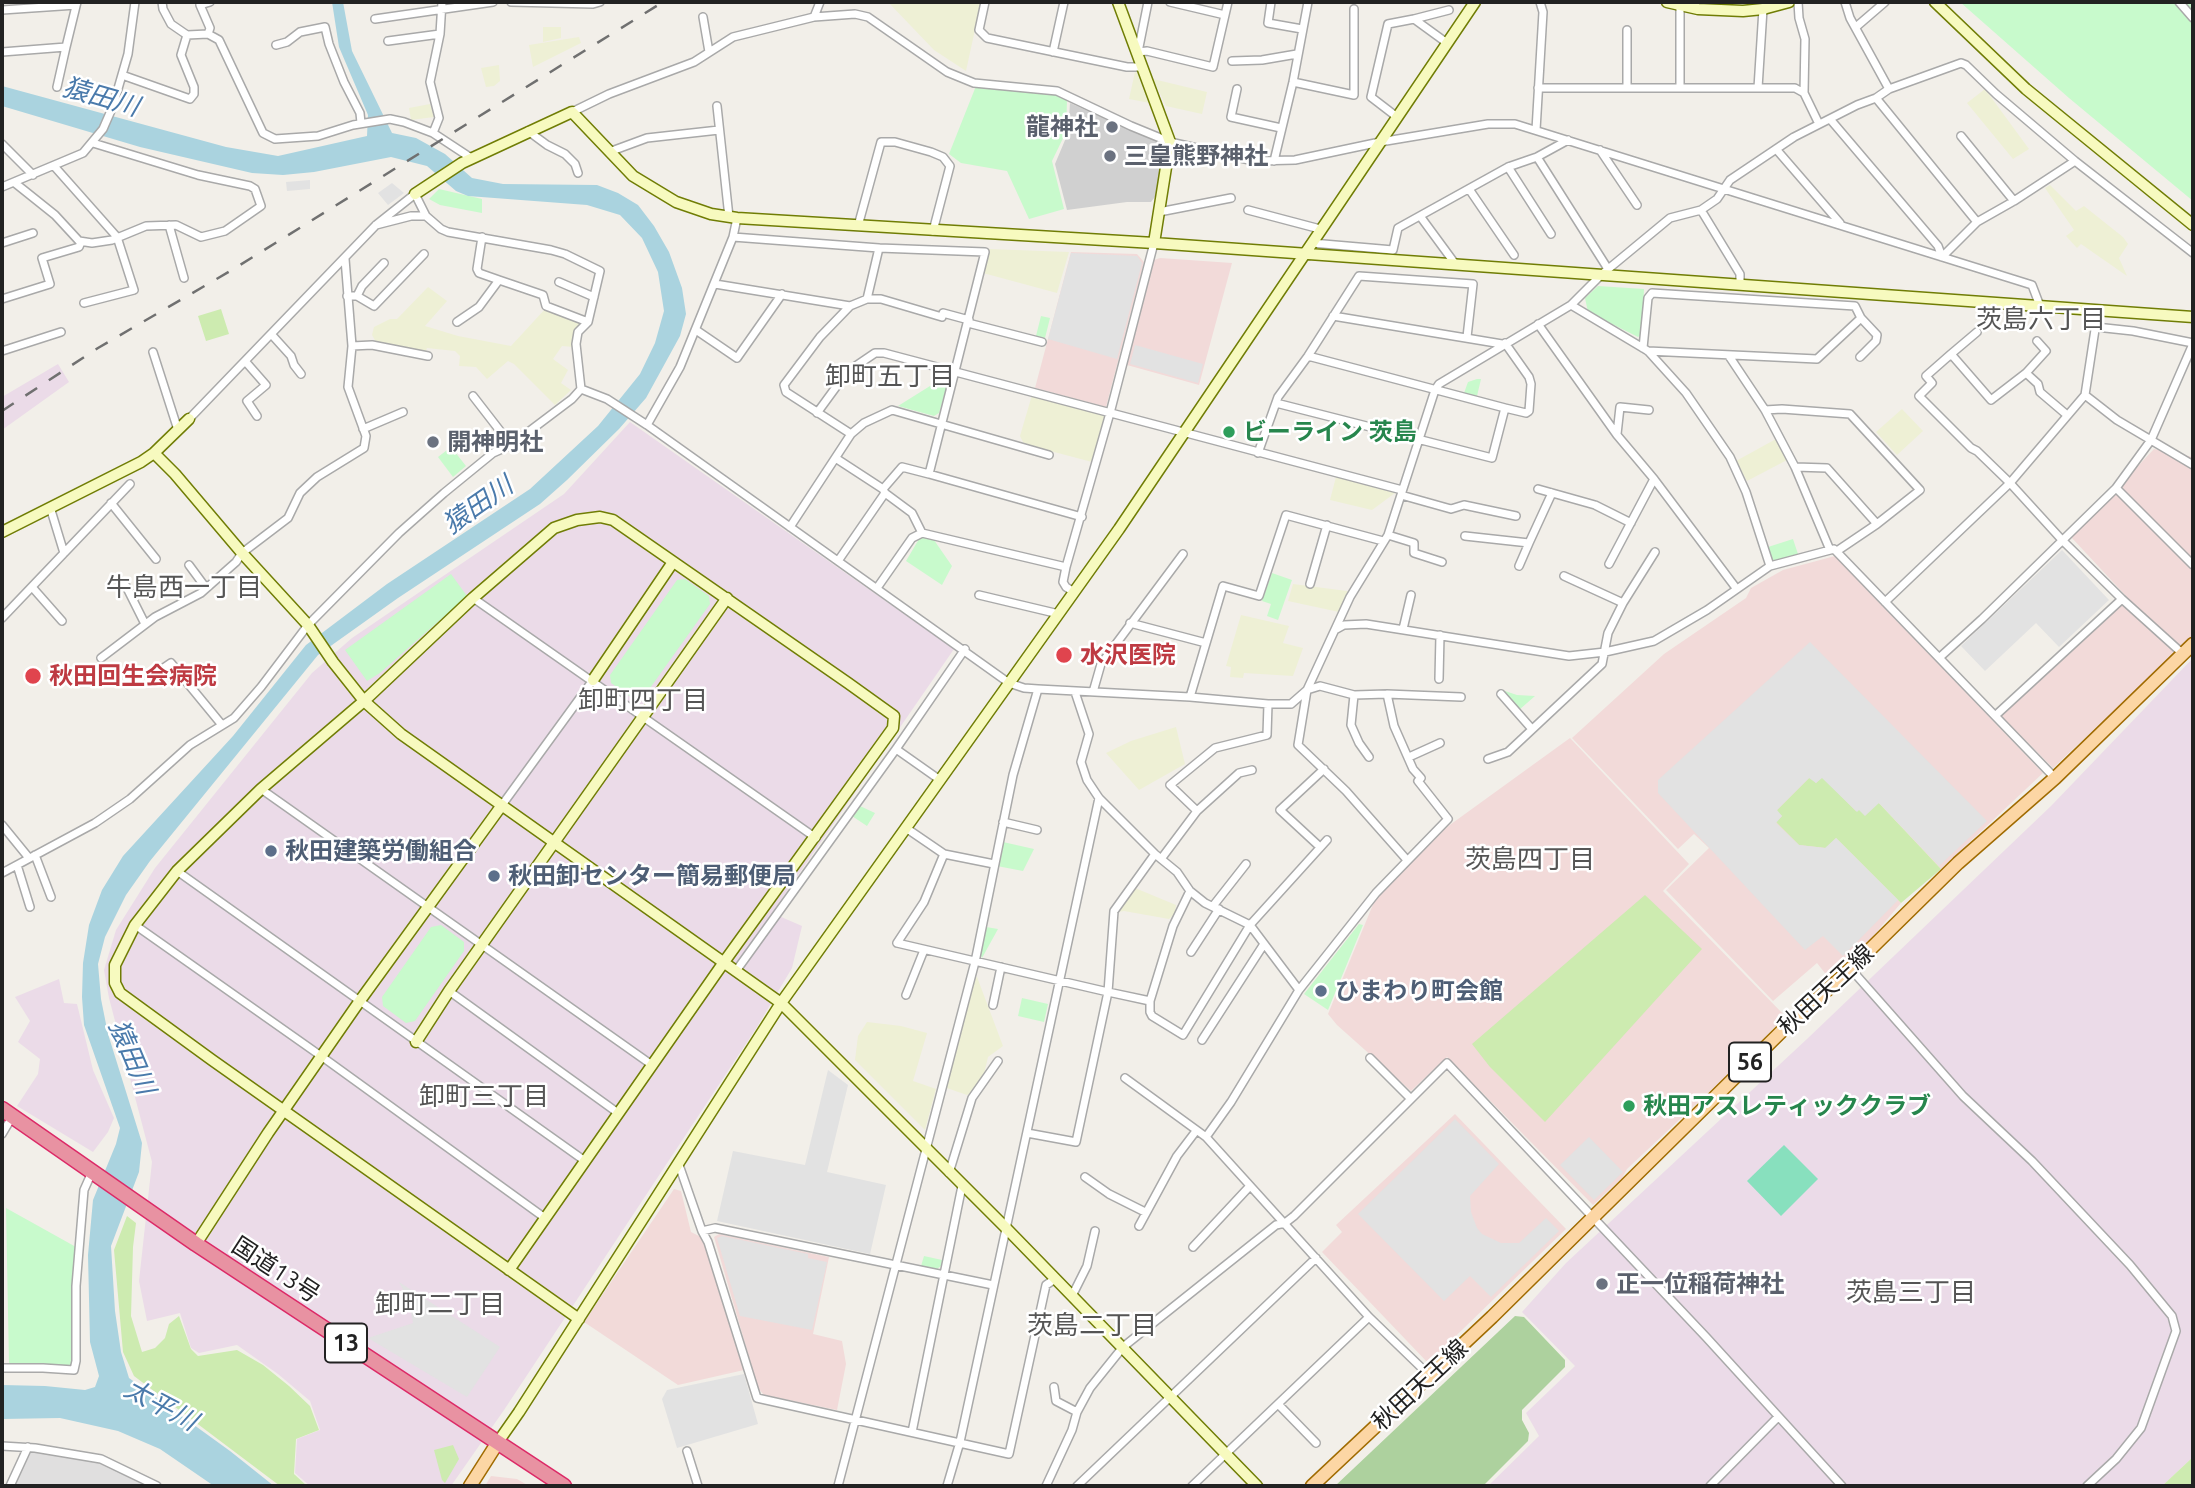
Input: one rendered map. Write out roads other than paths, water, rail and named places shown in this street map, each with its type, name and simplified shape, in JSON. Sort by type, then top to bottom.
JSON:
[{"type":"highway","name":"国道13号","points":[[7,1113],[196,1244],[564,1486]]},
{"type":"main road","name":"秋田天王線","points":[[1312,1486],[1430,1376],[1792,1021],[2189,650]]},
{"type":"main road","points":[[470,1486],[498,1442]]},
{"type":"street","points":[[2,187],[83,153],[95,140],[108,121],[122,75],[131,39],[135,2]]},
{"type":"street","points":[[162,2],[172,24],[187,35],[208,34],[219,40],[263,133],[275,139],[294,139],[390,119],[433,134],[467,160]]},
{"type":"street","points":[[208,34],[210,28],[200,5],[210,2]]},
{"type":"street","points":[[375,19],[442,6],[493,2]]},
{"type":"street","points":[[511,2],[600,2]]},
{"type":"street","points":[[814,17],[820,2]]},
{"type":"street","points":[[985,2],[979,30],[987,38],[1127,67],[1141,67]]},
{"type":"street","points":[[1053,52],[1064,3],[1054,2]]},
{"type":"street","points":[[1074,592],[1063,582],[1154,243],[1170,142],[1118,2]]},
{"type":"street","points":[[1138,52],[1148,2]]},
{"type":"street","points":[[1170,2],[1225,15]]},
{"type":"street","points":[[1138,52],[1147,51],[1213,66],[1228,2]]},
{"type":"street","points":[[1271,2],[1268,23],[1302,29]]},
{"type":"street","points":[[1274,161],[1308,2]]},
{"type":"street","points":[[498,1442],[781,1003],[1059,614],[1475,2]]},
{"type":"street","points":[[1536,130],[1543,12],[1540,2]]},
{"type":"street","points":[[1679,88],[1671,3],[1698,9],[1743,11],[1788,2]]},
{"type":"street","points":[[1798,2],[1798,18],[1805,39],[1804,93],[1819,124]]},
{"type":"street","points":[[1845,2],[1889,89]]},
{"type":"street","points":[[1856,27],[1885,2]]},
{"type":"street","points":[[1935,2],[2035,96],[2193,225]]},
{"type":"street","points":[[2179,2],[2193,18]]},
{"type":"street","points":[[2,10],[76,3],[57,87]]},
{"type":"street","points":[[433,134],[439,118],[430,82],[440,34],[442,6]]},
{"type":"street","points":[[1293,82],[1354,95],[1354,9]]},
{"type":"street","points":[[1758,88],[1763,9]]},
{"type":"street","points":[[1397,117],[1371,97],[1388,24],[1449,10]]},
{"type":"street","points":[[2,531],[116,475],[154,453],[272,335],[376,225],[430,183],[467,160],[609,94],[694,62],[733,37],[841,13],[868,17],[947,72],[974,83],[1057,91],[1170,142],[1254,161],[1294,160],[1488,124],[1515,124],[2032,285],[2040,306]]},
{"type":"street","points":[[703,17],[709,52]]},
{"type":"street","points":[[1414,19],[1447,43]]},
{"type":"street","points":[[276,45],[287,42],[300,32],[325,27],[344,82],[363,123]]},
{"type":"street","points":[[1627,30],[1627,88]]},
{"type":"street","points":[[388,41],[440,34]]},
{"type":"street","points":[[122,75],[190,99],[194,94],[194,86],[181,55],[187,35]]},
{"type":"street","points":[[2,52],[66,47]]},
{"type":"street","points":[[1232,61],[1262,60],[1297,54]]},
{"type":"street","points":[[1407,860],[1346,791],[1298,745],[1307,690],[1350,597],[1385,538],[1439,384],[1572,305],[1604,272],[1670,218],[1701,210],[1717,199],[1730,180],[1776,149],[1889,89],[1961,63],[2075,161],[2193,253]]},
{"type":"street","points":[[1538,88],[1795,88],[1804,93]]},
{"type":"street","points":[[1237,89],[1231,117],[1281,128]]},
{"type":"street","points":[[1876,98],[1977,222]]},
{"type":"street","points":[[647,425],[680,367],[733,237],[733,218],[717,106]]},
{"type":"street","points":[[572,112],[633,176],[676,202],[733,218],[1154,243],[1457,266],[1604,272],[1740,285],[2193,317]]},
{"type":"street","points":[[1830,119],[1938,246],[1942,257]]},
{"type":"street","points":[[528,130],[547,145],[565,153],[576,164],[578,173]]},
{"type":"street","points":[[609,152],[647,138],[719,130]]},
{"type":"street","points":[[1961,136],[2014,201]]},
{"type":"street","points":[[15,183],[55,215],[81,242],[92,243],[117,237],[146,226],[176,225],[201,237],[225,232],[261,206],[255,189],[250,186],[198,175],[95,140]]},
{"type":"street","points":[[1312,243],[1393,250],[1398,228],[1508,167],[1537,157],[1568,140]]},
{"type":"street","points":[[858,226],[881,142],[895,142],[943,157],[950,166],[933,231]]},
{"type":"street","points":[[2,144],[33,175]]},
{"type":"street","points":[[1776,149],[1842,225]]},
{"type":"street","points":[[1600,150],[1637,205]]},
{"type":"street","points":[[1537,157],[1604,272]]},
{"type":"street","points":[[1942,257],[1977,222],[2075,161]]},
{"type":"street","points":[[54,166],[117,237],[134,290],[84,303]]},
{"type":"street","points":[[1508,167],[1551,234]]},
{"type":"street","points":[[1469,189],[1514,255]]},
{"type":"street","points":[[2,873],[95,822],[130,799],[190,745],[234,718],[349,582],[444,493],[493,453],[510,445],[572,399],[581,389],[576,344],[578,332],[588,322],[600,271],[565,254],[447,232],[426,216],[415,194]]},
{"type":"street","points":[[1159,212],[1231,198]]},
{"type":"street","points":[[1248,210],[1321,229]]},
{"type":"street","points":[[1701,210],[1740,274],[1740,285]]},
{"type":"street","points":[[376,225],[411,216],[426,216]]},
{"type":"street","points":[[1420,216],[1457,266]]},
{"type":"street","points":[[169,226],[184,278]]},
{"type":"street","points":[[2,243],[33,233]]},
{"type":"street","points":[[482,237],[477,269],[480,273],[543,295],[546,306],[588,322]]},
{"type":"street","points":[[733,237],[879,248],[985,252],[929,474]]},
{"type":"street","points":[[2,299],[50,284],[42,258],[79,247],[81,242]]},
{"type":"street","points":[[867,299],[879,248]]},
{"type":"street","points":[[347,296],[356,296],[374,306],[425,254]]},
{"type":"street","points":[[100,658],[145,624],[206,588],[236,562],[242,553],[288,518],[300,493],[317,477],[364,448],[366,436],[348,387],[352,346],[345,259]]},
{"type":"street","points":[[356,296],[384,263]]},
{"type":"street","points":[[1258,453],[1276,403],[1359,276],[1473,284],[1467,337]]},
{"type":"street","points":[[457,322],[479,307],[499,280]]},
{"type":"street","points":[[559,282],[594,297]]},
{"type":"street","points":[[715,284],[850,306]]},
{"type":"street","points":[[1645,349],[1648,298],[1652,293],[1855,306],[1877,335],[1877,341],[1860,357]]},
{"type":"street","points":[[696,330],[737,358],[782,294]]},
{"type":"street","points":[[851,434],[786,392],[784,385],[820,337],[850,306],[867,299],[881,299],[942,317],[943,313],[1042,342]]},
{"type":"street","points":[[1572,305],[1645,349],[1686,393],[1730,457],[1770,566]]},
{"type":"street","points":[[1885,602],[2010,482],[2085,396],[2098,310]]},
{"type":"street","points":[[1308,356],[1504,408],[1526,413],[1529,411],[1529,377],[1504,344],[1333,316]]},
{"type":"street","points":[[1645,349],[1729,356],[1817,359],[1861,317]]},
{"type":"street","points":[[1538,324],[1617,435],[1654,479],[1735,588]]},
{"type":"street","points":[[1939,657],[1982,619],[2116,488],[2151,440],[2193,343],[2096,327]]},
{"type":"street","points":[[2,351],[61,331]]},
{"type":"street","points":[[1977,332],[1926,376],[1932,383],[1919,396],[1971,449],[1977,451],[2010,482],[2062,540],[2122,599],[2189,650]]},
{"type":"street","points":[[272,335],[291,356],[301,374]]},
{"type":"street","points":[[1951,354],[1991,400],[2026,373],[2046,351],[2036,341]]},
{"type":"street","points":[[352,346],[372,345],[428,356]]},
{"type":"street","points":[[153,352],[178,430]]},
{"type":"street","points":[[817,412],[846,372],[875,353],[884,353],[1258,453],[1451,509],[1464,505],[1516,516]]},
{"type":"street","points":[[1729,356],[1765,410],[1834,550],[2055,778]]},
{"type":"street","points":[[245,361],[266,385],[247,401],[257,416]]},
{"type":"street","points":[[2026,373],[2038,384],[2040,392],[2067,415]]},
{"type":"street","points":[[581,389],[607,399],[647,425],[965,649],[1009,683],[1038,689],[1268,704],[1292,704],[1307,690],[1320,686],[1354,695],[1461,697]]},
{"type":"street","points":[[473,396],[510,445]]},
{"type":"street","points":[[2085,396],[2117,420],[2193,465]]},
{"type":"street","points":[[1276,403],[1492,458],[1504,408]]},
{"type":"street","points":[[1617,435],[1620,407],[1649,410]]},
{"type":"street","points":[[790,527],[851,434],[864,423],[892,410],[1049,455]]},
{"type":"street","points":[[1335,630],[1355,623],[1569,656],[1605,652],[1654,641],[1707,610],[1770,566],[1834,550],[1877,524],[1920,490],[1850,414],[1765,410]]},
{"type":"street","points":[[363,429],[403,412]]},
{"type":"street","points":[[154,453],[311,629],[364,701],[401,734],[781,1003],[1006,1228],[1257,1486]]},
{"type":"street","points":[[837,459],[912,513],[922,533]]},
{"type":"street","points":[[838,561],[902,467],[1082,517]]},
{"type":"street","points":[[1795,467],[1827,468],[1877,524]]},
{"type":"street","points":[[1609,564],[1654,479]]},
{"type":"street","points":[[2,618],[130,484]]},
{"type":"street","points":[[2116,488],[2193,565]]},
{"type":"street","points":[[1538,489],[1595,505],[1631,523]]},
{"type":"street","points":[[1519,566],[1552,493]]},
{"type":"street","points":[[111,503],[156,559]]},
{"type":"street","points":[[50,508],[64,553]]},
{"type":"street","points":[[1190,697],[1223,586],[1259,596],[1286,515],[1414,543],[1414,553],[1442,562]]},
{"type":"street","points":[[509,1270],[724,962],[893,728],[894,716],[613,520],[600,517],[554,527],[473,598],[364,701],[261,789],[177,871],[135,925],[115,965],[115,983],[120,993],[509,1270],[579,1319]]},
{"type":"street","points":[[1310,584],[1327,525]]},
{"type":"street","points":[[877,588],[912,538],[922,533],[1066,568]]},
{"type":"street","points":[[1465,536],[1529,543]]},
{"type":"street","points":[[1488,759],[1508,752],[1602,664],[1608,633],[1655,552]]},
{"type":"street","points":[[1093,692],[1101,664],[1183,554]]},
{"type":"street","points":[[196,1244],[321,1056],[593,680],[673,562]]},
{"type":"street","points":[[189,565],[206,588]]},
{"type":"street","points":[[1564,576],[1623,603]]},
{"type":"street","points":[[117,578],[126,586],[145,624]]},
{"type":"street","points":[[32,587],[62,621]]},
{"type":"street","points":[[979,595],[1059,614]]},
{"type":"street","points":[[1403,629],[1410,595]]},
{"type":"street","points":[[473,598],[816,838]]},
{"type":"street","points":[[416,1042],[482,943],[727,598]]},
{"type":"street","points":[[1996,715],[2122,599]]},
{"type":"street","points":[[1130,624],[1206,643]]},
{"type":"street","points":[[1439,679],[1440,635]]},
{"type":"street","points":[[736,971],[965,649]]},
{"type":"street","points":[[152,676],[171,663],[222,725]]},
{"type":"street","points":[[838,1486],[975,962],[1013,775],[1038,689]]},
{"type":"street","points":[[1075,692],[1089,734],[1081,762],[1087,780],[1099,798],[1158,857],[1177,872],[1190,891],[1250,925],[1299,990]]},
{"type":"street","points":[[1206,1137],[1299,990],[1376,892],[1448,819],[1418,781],[1421,778],[1413,769],[1394,726],[1387,694]]},
{"type":"street","points":[[1501,694],[1531,728]]},
{"type":"street","points":[[1354,695],[1351,724],[1369,757]]},
{"type":"street","points":[[1197,811],[1170,785],[1216,748],[1267,735],[1268,704]]},
{"type":"street","points":[[1409,757],[1440,743]]},
{"type":"street","points":[[896,749],[940,780]]},
{"type":"street","points":[[1320,847],[1280,810],[1324,769]]},
{"type":"street","points":[[1027,1133],[1076,1142],[1108,992],[1114,911],[1197,811],[1239,773],[1252,770]]},
{"type":"street","points":[[261,789],[652,1065]]},
{"type":"street","points":[[947,1486],[960,1442],[1099,798]]},
{"type":"street","points":[[1003,822],[1037,830]]},
{"type":"street","points":[[2,825],[32,857],[51,897]]},
{"type":"street","points":[[906,828],[944,854],[995,864]]},
{"type":"street","points":[[1190,891],[1173,926],[1150,1001],[1152,1016],[1183,1035],[1250,925],[1327,840]]},
{"type":"street","points":[[944,854],[924,902],[897,943],[1150,1001]]},
{"type":"street","points":[[1192,952],[1216,908],[1246,864]]},
{"type":"street","points":[[17,865],[30,907]]},
{"type":"street","points":[[177,871],[585,1161]]},
{"type":"street","points":[[135,925],[545,1218]]},
{"type":"street","points":[[1202,1040],[1264,944]]},
{"type":"street","points":[[906,995],[924,950]]},
{"type":"street","points":[[993,1005],[1001,967]]},
{"type":"street","points":[[1850,968],[1963,1096],[2032,1161],[2130,1265],[2172,1316],[2176,1331],[2141,1428],[2116,1459],[2087,1486]]},
{"type":"street","points":[[449,991],[618,1113]]},
{"type":"street","points":[[1370,1058],[1410,1098]]},
{"type":"street","points":[[949,1173],[972,1098],[998,1061]]},
{"type":"street","points":[[1046,1486],[1090,1388],[1123,1348],[1276,1225],[1285,1223],[1447,1063],[1842,1486]]},
{"type":"street","points":[[1125,1078],[1206,1137],[1369,1317],[1430,1376]]},
{"type":"street","points":[[2,1134],[7,1113]]},
{"type":"street","points":[[1139,1226],[1177,1156],[1196,1131]]},
{"type":"street","points":[[679,1164],[708,1242],[757,1398],[1009,1454],[1046,1285],[1055,1279]]},
{"type":"street","points":[[2,1368],[74,1370],[76,1286],[84,1190],[94,1173]]},
{"type":"street","points":[[1085,1177],[1109,1194],[1145,1212]]},
{"type":"street","points":[[912,1432],[962,1186]]},
{"type":"street","points":[[1193,1247],[1249,1187]]},
{"type":"street","points":[[702,1231],[715,1228],[993,1285]]},
{"type":"street","points":[[1072,1296],[1087,1266],[1095,1231]]},
{"type":"street","points":[[1077,1486],[1316,1258]]},
{"type":"street","points":[[1192,1486],[1369,1317]]},
{"type":"street","points":[[1054,1387],[1056,1401],[1077,1412]]},
{"type":"street","points":[[1278,1404],[1316,1443]]},
{"type":"street","points":[[1710,1486],[1778,1417]]},
{"type":"street","points":[[2,1446],[28,1447],[101,1459],[157,1486]]},
{"type":"street","points":[[10,1486],[28,1447]]},
{"type":"street","points":[[687,1451],[698,1486]]},
{"type":"water","name":"太平川","points":[[332,2],[343,2],[352,51],[392,133],[416,138],[445,154],[472,178],[503,184],[597,185],[638,205],[669,252],[682,288],[686,314],[680,336],[646,398],[567,480],[540,504],[398,598],[318,655],[150,861],[126,895],[105,937],[98,964],[101,999],[108,1034],[142,1143],[139,1172],[111,1246],[115,1311],[121,1352],[129,1378],[274,1486],[214,1486],[160,1449],[118,1431],[60,1418],[2,1419],[2,1385],[85,1390],[95,1387],[99,1376],[90,1342],[88,1255],[93,1200],[120,1128],[84,1025],[83,963],[89,925],[102,890],[123,856],[233,736],[306,645],[387,584],[530,489],[598,426],[640,374],[655,343],[664,311],[658,272],[642,238],[620,215],[587,205],[468,196],[456,191],[427,166],[391,157],[314,172],[283,175],[252,173],[140,147],[2,106],[2,86],[226,147],[278,156],[367,136],[368,115],[339,47]]},
{"type":"railway","points":[[2,411],[98,348],[232,270],[663,2]]},
{"type":"place","name":"龍神社","points":[[1112,127]]},
{"type":"place","name":"三皇熊野神社","points":[[1110,156]]},
{"type":"place","name":"ビーライン 茨島","points":[[1229,432]]},
{"type":"place","name":"開神明社","points":[[433,442]]},
{"type":"place","name":"水沢医院","points":[[1064,655]]},
{"type":"place","name":"秋田回生会病院","points":[[33,676]]},
{"type":"place","name":"秋田建築労働組合","points":[[271,851]]},
{"type":"place","name":"秋田卸センター簡易郵便局","points":[[494,876]]},
{"type":"place","name":"ひまわり町会館","points":[[1321,991]]},
{"type":"place","name":"秋田アスレティッククラブ","points":[[1629,1106]]},
{"type":"place","name":"正一位稲荷神社","points":[[1602,1284]]},
{"type":"district","name":"茨島六丁目","points":[[2041,319]]},
{"type":"district","name":"卸町五丁目","points":[[890,376]]},
{"type":"district","name":"牛島西一丁目","points":[[184,587]]},
{"type":"district","name":"卸町四丁目","points":[[643,700]]},
{"type":"district","name":"茨島四丁目","points":[[1530,859]]},
{"type":"district","name":"卸町三丁目","points":[[484,1096]]},
{"type":"district","name":"茨島三丁目","points":[[1911,1292]]},
{"type":"district","name":"卸町二丁目","points":[[440,1304]]},
{"type":"district","name":"茨島二丁目","points":[[1092,1325]]},
{"type":"water label","name":"猿田川","points":[[101,97]]},
{"type":"water label","name":"猿田川","points":[[478,505]]},
{"type":"water label","name":"猿田川","points":[[132,1057]]}]
